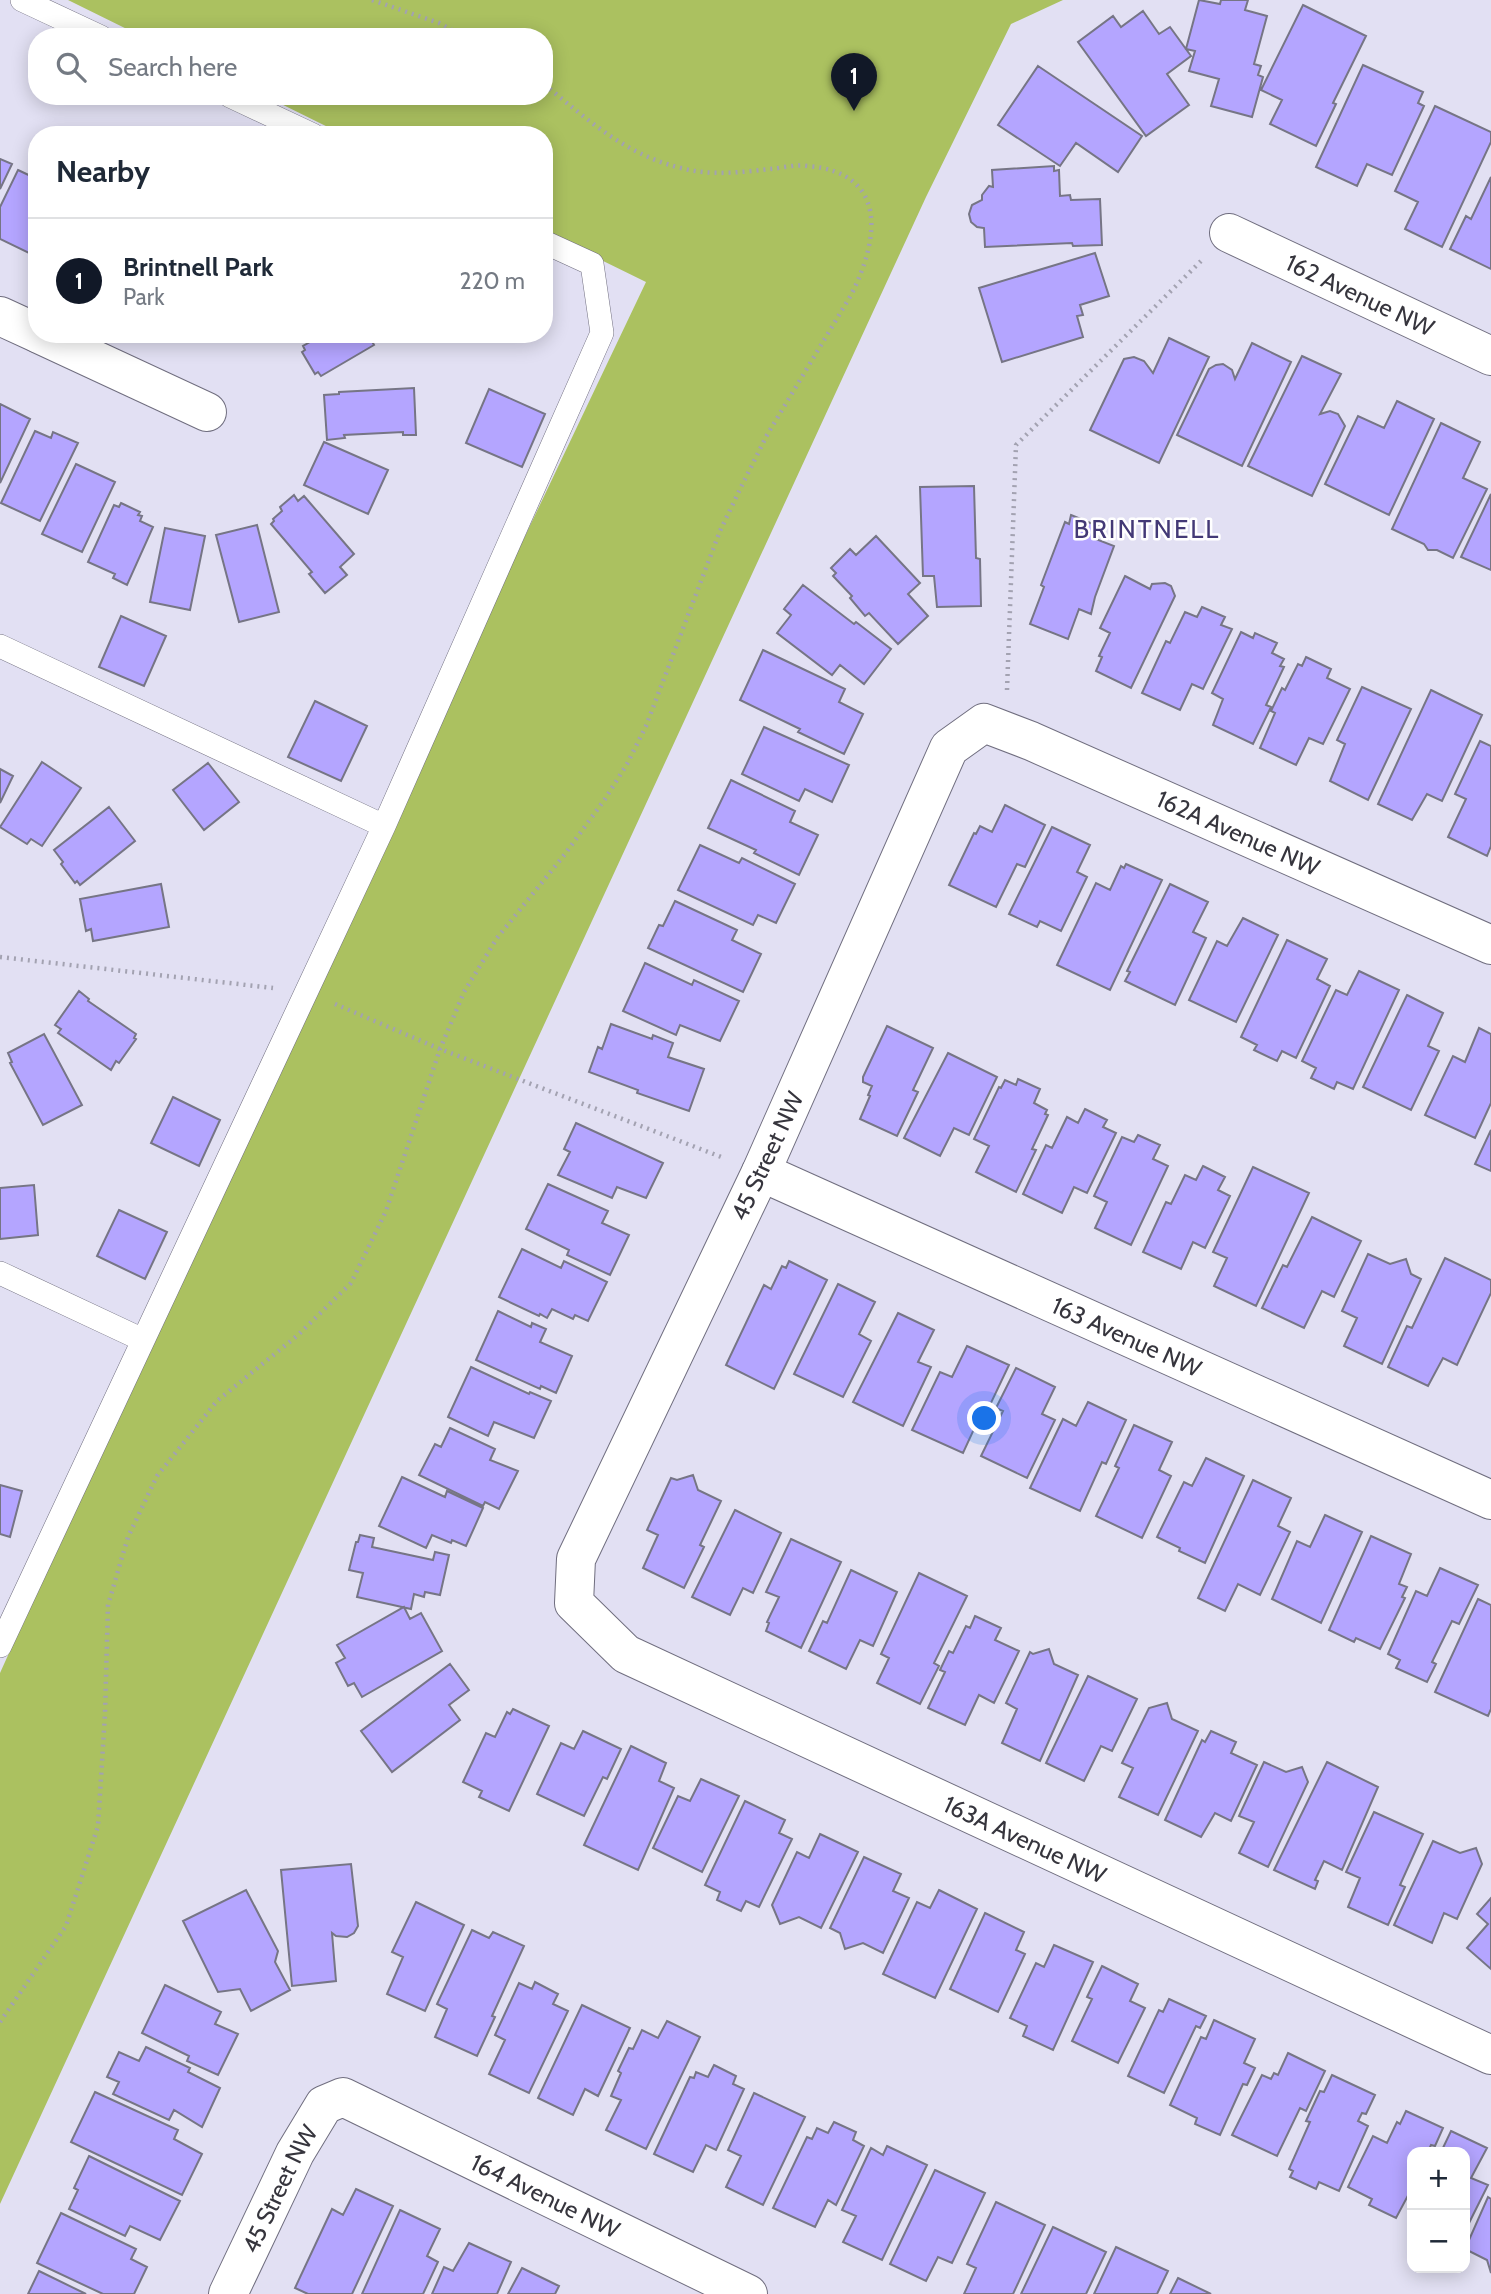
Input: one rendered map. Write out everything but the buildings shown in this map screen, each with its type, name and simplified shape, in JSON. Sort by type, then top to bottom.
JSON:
[{"type":"street","name":"162 Avenue NW","points":[[1229,233],[1491,356]]},
{"type":"street","points":[[0,316],[28,329]]},
{"type":"street","points":[[58,343],[207,412]]},
{"type":"street","name":"162A Avenue NW","points":[[995,727],[1491,945]]},
{"type":"street","name":"45 Street NW","points":[[574,1602],[576,1559],[761,1172],[949,748],[995,727]]},
{"type":"street","name":"163 Avenue NW","points":[[761,1172],[1491,1500]]},
{"type":"street","name":"163A Avenue NW","points":[[574,1602],[626,1654],[1491,2055]]},
{"type":"street","name":"45 Street NW","points":[[228,2294],[295,2153],[324,2105],[343,2097]]},
{"type":"street","name":"164 Avenue NW","points":[[343,2097],[748,2294]]},
{"type":"lane","points":[[22,0],[82,28]]},
{"type":"lane","points":[[249,105],[294,126]]},
{"type":"lane","points":[[0,1646],[308,992],[602,333],[592,264],[553,246]]},
{"type":"lane","points":[[0,646],[384,826]]},
{"type":"lane","points":[[0,1273],[143,1340]]},
{"type":"path","points":[[372,0],[448,28]]},
{"type":"path","points":[[0,2022],[66,1926],[98,1826],[108,1605],[128,1537],[157,1476],[218,1401],[298,1335],[351,1283],[386,1211],[440,1049],[464,992],[497,938],[565,854],[627,764],[646,726],[720,531],[767,435],[862,273],[869,249],[873,223],[860,189],[849,179],[828,169],[805,165],[721,174],[685,169],[639,154],[618,143],[553,92]]},
{"type":"path","points":[[995,727],[1016,445],[1229,233]]},
{"type":"path","points":[[0,957],[308,992],[440,1049],[761,1172]]},
{"type":"green space","points":[[68,0],[1063,0],[1011,24],[926,197],[0,2204],[0,1673],[308,992],[646,282],[553,236],[553,126],[326,126],[283,105],[553,105],[553,28],[125,28]]},
{"type":"place","name":"Brintnell Park","points":[[854,111]]},
{"type":"district","name":"BRINTNELL","points":[[1147,529]]}]
